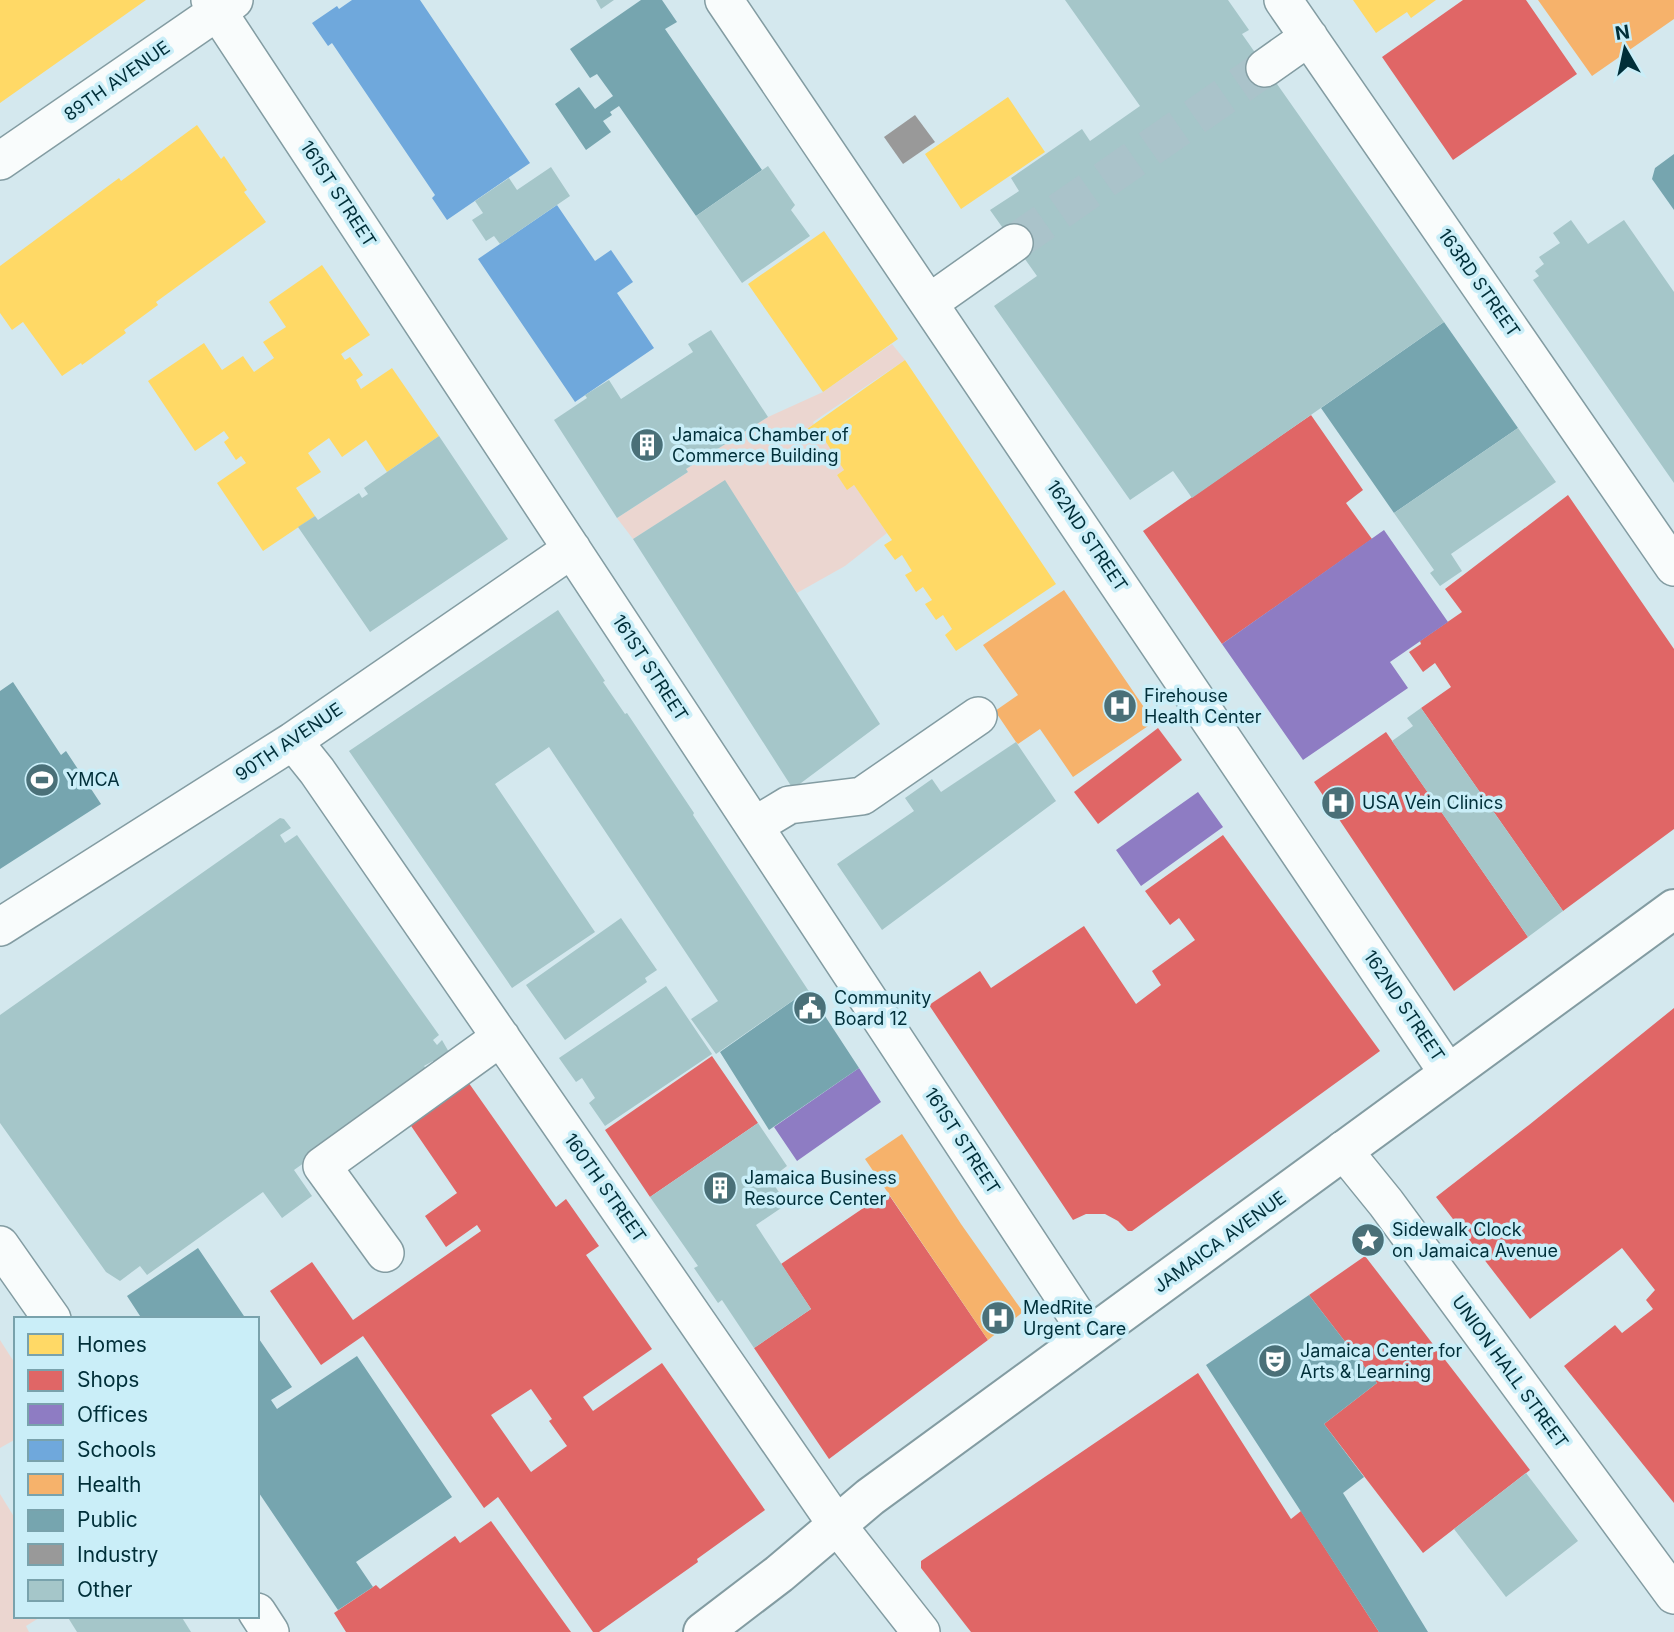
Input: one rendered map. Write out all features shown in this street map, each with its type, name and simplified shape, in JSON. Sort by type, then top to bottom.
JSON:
[{"type":"main road","name":"JAMAICA AVENUE","points":[[703,1632],[779,1574],[870,1497],[1674,909]]},
{"type":"street","name":"162ND STREET","points":[[724,0],[1448,1073]]},
{"type":"street","name":"163RD STREET","points":[[1283,0],[1674,567]]},
{"type":"street","name":"89TH AVENUE","points":[[0,161],[220,4]]},
{"type":"street","name":"161ST STREET","points":[[220,4],[572,549],[1090,1336]]},
{"type":"street","points":[[1265,68],[1309,37]]},
{"type":"street","points":[[929,303],[1014,243]]},
{"type":"street","name":"90TH AVENUE","points":[[0,927],[293,741],[572,549]]},
{"type":"street","points":[[754,826],[789,805],[862,796],[978,716]]},
{"type":"street","name":"160TH STREET","points":[[293,741],[317,771],[837,1525],[920,1632]]},
{"type":"street","points":[[385,1253],[323,1166],[501,1037]]},
{"type":"street","name":"UNION HALL STREET","points":[[1343,1150],[1386,1203],[1674,1595]]},
{"type":"street","points":[[0,1245],[51,1317]]},
{"type":"street","points":[[259,1615],[270,1632]]},
{"type":"shaded area","points":[[892,344],[905,360],[808,428],[817,443],[824,439],[844,470],[837,475],[847,489],[854,485],[887,533],[845,566],[797,593],[725,481],[633,539],[617,518],[688,472],[686,469],[768,417],[823,392]]},
{"type":"shaded area","points":[[0,1340],[14,1362],[14,1440],[0,1448]]},
{"type":"shaded area","points":[[0,1494],[14,1517],[14,1618],[39,1618],[26,1626],[29,1632],[0,1632]]},
{"type":"building: Homes","points":[[0,0],[146,0],[0,103]]},
{"type":"building: Homes","points":[[1353,0],[1436,0],[1411,18],[1407,12],[1376,33]]},
{"type":"building: Homes","points":[[1008,97],[1045,152],[961,209],[925,154]]},
{"type":"building: Homes","points":[[197,125],[221,159],[224,156],[247,190],[244,192],[266,222],[156,302],[158,305],[124,330],[126,333],[62,376],[23,322],[12,330],[0,313],[0,266],[119,178],[121,181]]},
{"type":"building: Homes","points":[[824,231],[898,339],[823,392],[748,284]]},
{"type":"building: Homes","points":[[322,265],[370,335],[341,354],[345,360],[350,357],[363,375],[356,380],[361,389],[392,368],[439,436],[387,472],[366,440],[342,457],[329,438],[308,453],[321,472],[296,488],[315,516],[263,551],[217,483],[246,463],[241,456],[236,460],[224,442],[229,438],[224,431],[195,451],[148,381],[204,343],[222,370],[243,356],[254,372],[274,358],[263,342],[286,327],[269,302]]},
{"type":"building: Homes","points":[[905,360],[1056,584],[956,651],[945,635],[952,629],[943,615],[936,620],[925,604],[932,600],[923,587],[916,592],[905,575],[912,571],[902,555],[895,560],[884,545],[892,540],[854,485],[847,490],[837,475],[844,470],[824,439],[817,444],[807,429]]},
{"type":"building: Shops","points":[[1463,0],[1526,0],[1577,74],[1453,160],[1382,57]]},
{"type":"building: Shops","points":[[1311,415],[1363,490],[1346,503],[1372,539],[1222,644],[1143,531]]},
{"type":"building: Shops","points":[[1568,495],[1674,649],[1674,829],[1563,911],[1421,708],[1451,687],[1435,663],[1423,672],[1409,652],[1421,644],[1420,641],[1462,612],[1445,589]]},
{"type":"building: Shops","points":[[1158,728],[1182,760],[1098,824],[1074,792]]},
{"type":"building: Shops","points":[[1386,732],[1528,937],[1454,991],[1314,782]]},
{"type":"building: Shops","points":[[1223,835],[1380,1051],[1132,1231],[1128,1231],[1105,1214],[1086,1214],[1073,1220],[929,1005],[980,971],[991,988],[1084,926],[1136,1004],[1161,985],[1152,971],[1195,940],[1179,918],[1170,925],[1145,891]]},
{"type":"building: Shops","points":[[1674,1008],[1674,1503],[1564,1366],[1615,1325],[1622,1333],[1653,1309],[1646,1300],[1655,1290],[1622,1248],[1530,1319],[1436,1197]]},
{"type":"building: Shops","points":[[712,1056],[758,1123],[650,1197],[605,1130]]},
{"type":"building: Shops","points":[[466,1079],[556,1207],[566,1199],[599,1246],[586,1255],[652,1349],[583,1397],[593,1411],[662,1363],[765,1510],[697,1559],[698,1562],[599,1632],[593,1632],[498,1497],[484,1508],[363,1336],[321,1365],[270,1291],[312,1262],[353,1320],[481,1231],[477,1225],[446,1247],[425,1216],[457,1193],[407,1120]],"holes":[[[531,1389],[552,1419],[549,1421],[567,1446],[531,1472],[491,1415]]]},
{"type":"building: Shops","points":[[887,1192],[988,1340],[829,1459],[754,1348],[811,1309],[781,1264]]},
{"type":"building: Shops","points":[[1365,1256],[1530,1470],[1423,1553],[1324,1424],[1377,1383],[1309,1295]]},
{"type":"building: Shops","points":[[1198,1373],[1291,1519],[1301,1511],[1379,1632],[971,1632],[921,1568],[921,1561]]},
{"type":"building: Shops","points":[[491,1521],[571,1632],[346,1632],[334,1613],[376,1585],[380,1589],[455,1536],[460,1543]]},
{"type":"building: Offices","points":[[1384,530],[1448,622],[1390,662],[1408,688],[1303,760],[1222,644]]},
{"type":"building: Offices","points":[[1198,792],[1223,827],[1141,886],[1116,850]]},
{"type":"building: Offices","points":[[859,1068],[881,1102],[797,1161],[774,1127]]},
{"type":"building: Schools","points":[[352,0],[420,0],[530,163],[447,220],[432,198],[435,195],[332,43],[328,46],[312,23],[337,6],[339,9]]},
{"type":"building: Schools","points":[[557,205],[595,261],[611,250],[633,282],[617,293],[654,348],[575,402],[478,259]]},
{"type":"building: Health","points":[[1538,0],[1674,0],[1674,19],[1592,76]]},
{"type":"building: Health","points":[[1064,590],[1154,722],[1073,777],[1040,729],[1018,744],[1016,742],[995,711],[1018,695],[983,645]]},
{"type":"building: Health","points":[[902,1134],[1023,1312],[988,1340],[865,1159]]},
{"type":"building: Public","points":[[641,0],[662,0],[677,22],[665,29],[762,170],[696,216],[619,106],[603,121],[611,132],[586,150],[555,104],[579,87],[595,109],[613,96],[597,74],[590,78],[570,49]]},
{"type":"building: Public","points":[[1674,154],[1674,210],[1652,179],[1655,168]]},
{"type":"building: Public","points":[[1444,322],[1518,428],[1394,513],[1321,408]]},
{"type":"building: Public","name":"YMCA","points":[[13,682],[61,755],[66,751],[101,804],[0,869],[0,691]]},
{"type":"building: Public","points":[[808,990],[859,1068],[769,1130],[720,1052]]},
{"type":"building: Public","points":[[198,1248],[245,1317],[141,1317],[127,1296]]},
{"type":"building: Public","points":[[1309,1295],[1377,1383],[1324,1424],[1364,1477],[1343,1493],[1428,1632],[1379,1632],[1206,1365]]},
{"type":"building: Public","points":[[259,1339],[292,1387],[271,1400],[277,1409],[357,1356],[452,1497],[356,1562],[373,1587],[338,1610],[259,1493]]},
{"type":"building: Industry","points":[[915,115],[935,142],[903,164],[884,137]]},
{"type":"building: Other","points":[[596,0],[614,0],[601,9]]},
{"type":"building: Other","points":[[1065,0],[1228,0],[1249,30],[1242,34],[1444,322],[1192,498],[1173,471],[1130,500],[994,306],[1037,276],[990,210],[1019,191],[1011,178],[1082,129],[1090,141],[1140,106]]},
{"type":"building: Other","points":[[768,166],[795,205],[791,210],[810,236],[742,283],[696,216]]},
{"type":"building: Other","points":[[551,167],[570,196],[500,244],[494,236],[486,241],[472,220],[483,213],[475,201],[509,178],[517,190]]},
{"type":"building: Other","points":[[1571,220],[1588,244],[1624,220],[1674,292],[1674,483],[1533,280],[1539,276],[1535,271],[1544,264],[1539,257],[1560,243],[1553,233]]},
{"type":"building: Other","name":"Jamaica Chamber of Commerce Building","points":[[711,330],[768,417],[686,469],[688,472],[617,518],[554,420],[609,380],[621,399],[693,352],[688,344]]},
{"type":"building: Other","points":[[1518,428],[1556,482],[1451,554],[1462,571],[1440,586],[1430,573],[1434,570],[1394,513]]},
{"type":"building: Other","points":[[439,436],[508,539],[370,632],[298,527],[315,516],[318,520],[359,493],[362,498],[368,494],[364,488]]},
{"type":"building: Other","points":[[725,480],[880,724],[793,789],[633,539]]},
{"type":"building: Other","points":[[558,610],[808,990],[716,1054],[691,1019],[718,1001],[549,747],[495,784],[595,932],[512,988],[349,751]]},
{"type":"building: Other","points":[[1421,708],[1563,911],[1528,937],[1392,741],[1413,726],[1407,718]]},
{"type":"building: Other","points":[[1016,742],[1056,801],[882,930],[837,864],[914,811],[905,798],[932,779],[941,792]]},
{"type":"building: Other","points":[[280,818],[291,828],[280,835],[285,843],[297,835],[439,1035],[433,1040],[437,1045],[442,1040],[450,1054],[437,1067],[433,1061],[424,1066],[430,1073],[294,1170],[312,1196],[282,1218],[263,1192],[147,1275],[140,1266],[120,1281],[106,1272],[0,1123],[0,1015]]},
{"type":"building: Other","points":[[621,918],[657,970],[645,978],[647,982],[565,1040],[526,985]]},
{"type":"building: Other","points":[[666,986],[712,1054],[605,1126],[589,1103],[595,1098],[582,1078],[576,1082],[559,1058]]},
{"type":"building: Other","points":[[758,1123],[787,1166],[770,1179],[787,1204],[756,1225],[811,1309],[754,1348],[722,1300],[718,1303],[694,1268],[698,1266],[650,1197]]},
{"type":"building: Other","points":[[1526,1473],[1578,1541],[1506,1597],[1454,1529]]},
{"type":"building: Other","points":[[68,1618],[182,1618],[191,1632],[77,1632]]},
{"type":"tunnel","points":[[1014,243],[1265,68]]},
{"type":"place","name":"Jamaica Chamber of Commerce Building","points":[[647,445]]},
{"type":"place","name":"Firehouse Health Center","points":[[1120,706]]},
{"type":"place","name":"YMCA","points":[[42,780]]},
{"type":"place","name":"USA Vein Clinics","points":[[1338,803]]},
{"type":"place","name":"Community Board 12","points":[[810,1008]]},
{"type":"place","name":"Jamaica Business Resource Center","points":[[720,1188]]},
{"type":"place","name":"Sidewalk Clock on Jamaica Avenue","points":[[1368,1240]]},
{"type":"place","name":"MedRite Urgent Care","points":[[998,1318]]},
{"type":"place","name":"Jamaica Center for Arts & Learning","points":[[1275,1361]]}]
